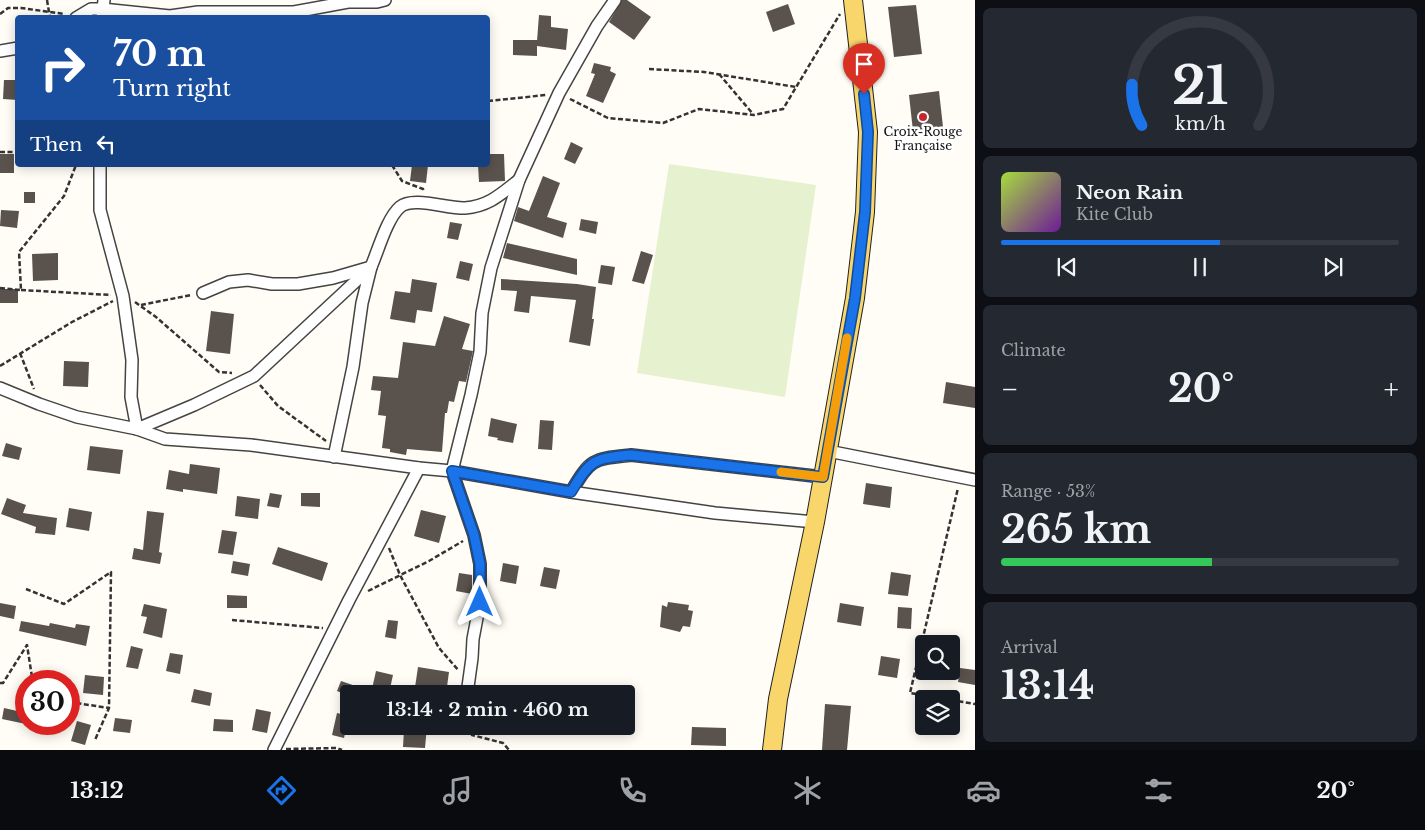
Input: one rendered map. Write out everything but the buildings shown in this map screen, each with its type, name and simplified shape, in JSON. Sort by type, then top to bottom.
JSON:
[{"type":"main road","points":[[772,750],[778,699],[815,522],[855,298],[865,212],[868,132],[848,4]]},
{"type":"street","points":[[177,15],[198,12],[294,12],[348,2],[378,2],[385,0]]},
{"type":"street","points":[[468,685],[480,602],[480,564],[474,535],[452,471],[480,352],[482,313],[491,268],[519,180],[559,93],[597,26],[615,0]]},
{"type":"street","points":[[79,15],[91,10],[103,9],[160,15]]},
{"type":"street","points":[[0,51],[15,48]]},
{"type":"street","points":[[100,167],[100,210],[123,296],[132,360],[131,397],[138,429]]},
{"type":"street","points":[[335,452],[353,368],[362,303],[372,267],[391,219],[400,207],[408,203],[464,208],[491,202],[519,180]]},
{"type":"street","points":[[138,429],[254,376],[372,267]]},
{"type":"street","points":[[203,293],[229,282],[248,280],[272,284],[298,284],[333,278],[372,267]]},
{"type":"street","points":[[0,388],[77,417],[138,429],[165,438],[335,452],[419,468],[452,471],[571,492],[715,512],[815,522]]},
{"type":"street","points":[[828,452],[960,479],[975,480]]},
{"type":"street","points":[[571,492],[585,469],[600,459],[631,455],[823,477]]},
{"type":"street","points":[[274,750],[349,600],[419,468]]},
{"type":"path","points":[[47,0],[50,13]]},
{"type":"path","points":[[490,101],[559,93],[608,118],[663,123],[699,110],[754,115],[783,109],[848,4]]},
{"type":"path","points":[[0,14],[8,8],[14,8],[68,15]]},
{"type":"path","points":[[649,69],[704,72],[796,87]]},
{"type":"path","points":[[720,74],[754,115]]},
{"type":"path","points":[[0,152],[15,152]]},
{"type":"path","points":[[20,290],[20,252],[64,196],[75,167]]},
{"type":"path","points":[[393,167],[402,181],[423,189],[434,204]]},
{"type":"path","points":[[0,288],[123,296],[141,305],[219,372],[254,376],[278,406],[335,452]]},
{"type":"path","points":[[141,305],[203,293]]},
{"type":"path","points":[[0,366],[72,322],[123,296]]},
{"type":"path","points":[[20,353],[39,404]]},
{"type":"path","points":[[915,694],[910,693],[960,479]]},
{"type":"path","points":[[384,535],[400,575],[439,648],[465,685]]},
{"type":"path","points":[[349,600],[429,561],[474,535]]},
{"type":"path","points":[[26,589],[64,604],[111,572],[109,708],[96,740]]},
{"type":"path","points":[[232,620],[335,629]]},
{"type":"path","points":[[0,683],[3,683],[27,645],[31,670]]},
{"type":"path","points":[[960,702],[975,704]]},
{"type":"path","points":[[80,704],[109,708]]},
{"type":"path","points":[[472,735],[503,743],[509,750]]},
{"type":"path","points":[[274,750],[339,749]]},
{"type":"green space","points":[[669,164],[816,185],[785,397],[637,373]]},
{"type":"slow traffic","points":[[781,472],[823,477],[847,338]]},
{"type":"place","name":"Croix-Rouge Française","points":[[923,117]]},
{"type":"route","points":[[480,602],[480,564],[474,535],[452,471],[571,492],[585,469],[600,459],[631,455],[823,477],[855,298],[865,212],[868,132],[864,94]]}]
